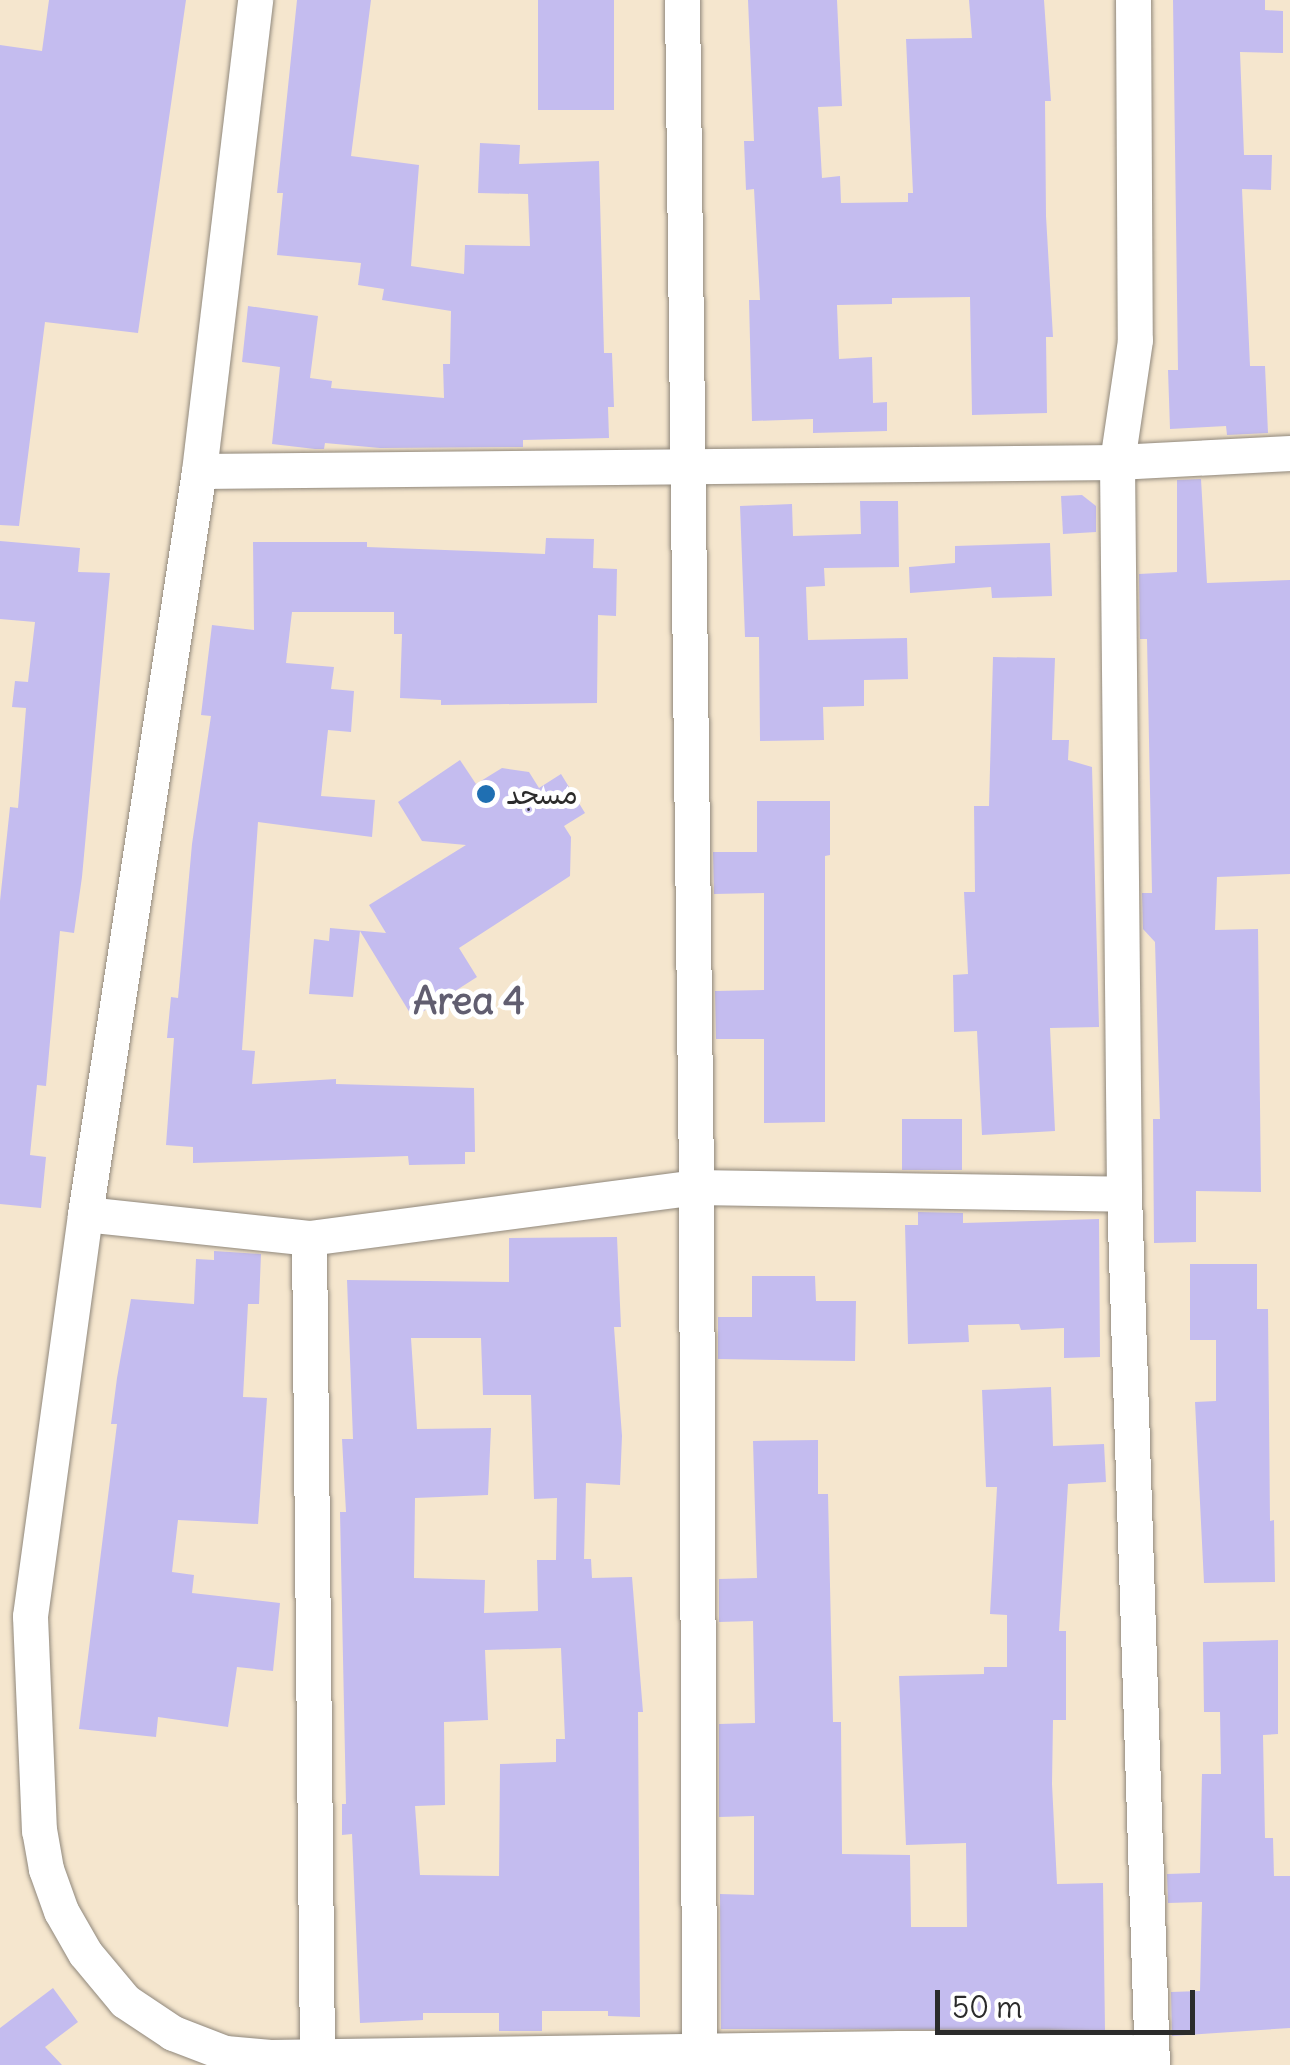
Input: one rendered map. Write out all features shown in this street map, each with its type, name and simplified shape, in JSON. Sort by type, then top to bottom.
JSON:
[{"type":"street","points":[[255,0],[200,471],[86,1214],[15,1615],[39,1832],[61,1910],[85,1954],[125,2001],[172,2033],[225,2053],[699,2049],[901,2057],[1151,2059],[1124,1194],[1117,462],[1135,340],[1133,0]]},
{"type":"street","points":[[682,0],[696,1187],[699,2049]]},
{"type":"street","points":[[200,471],[688,463],[1117,462],[1290,454]]},
{"type":"street","points":[[86,1214],[309,1238],[696,1187],[1124,1194]]},
{"type":"street","points":[[309,1238],[317,2055]]},
{"type":"building","points":[[49,0],[186,0],[138,333],[45,322],[19,526],[0,525],[0,45],[42,51]]},
{"type":"building","points":[[297,0],[371,0],[351,156],[419,165],[411,266],[464,274],[465,245],[530,246],[528,194],[478,193],[480,143],[520,145],[519,164],[599,161],[604,353],[612,353],[614,407],[608,407],[609,438],[523,440],[523,447],[380,448],[325,443],[324,449],[315,449],[272,444],[280,367],[242,362],[248,306],[318,316],[310,378],[332,381],[331,388],[444,398],[443,364],[450,364],[451,311],[382,300],[384,289],[358,285],[361,263],[277,255],[283,193],[277,193]]},
{"type":"building","points":[[538,0],[614,0],[614,110],[538,110]]},
{"type":"building","points":[[748,0],[837,0],[842,106],[818,107],[822,178],[840,176],[841,203],[908,202],[908,193],[913,193],[906,39],[972,38],[969,0],[1044,0],[1051,101],[1045,101],[1053,337],[1046,337],[1047,413],[972,415],[970,297],[892,298],[892,304],[837,305],[839,359],[872,357],[873,403],[887,402],[887,431],[813,433],[813,419],[752,421],[749,300],[760,300],[754,189],[746,190],[744,141],[754,141]]},
{"type":"building","points":[[1173,0],[1265,0],[1265,10],[1283,11],[1283,53],[1240,52],[1244,155],[1272,155],[1271,190],[1242,189],[1250,366],[1265,366],[1268,433],[1227,435],[1226,426],[1170,429],[1168,370],[1178,370]]},
{"type":"building","points":[[1201,479],[1207,583],[1290,580],[1290,874],[1217,877],[1215,930],[1258,929],[1261,1192],[1196,1191],[1196,1242],[1154,1243],[1153,1119],[1160,1119],[1155,942],[1143,929],[1142,893],[1152,893],[1147,639],[1140,639],[1139,574],[1177,572],[1177,480]]},
{"type":"building","points":[[1082,495],[1096,506],[1096,532],[1063,534],[1061,496]]},
{"type":"building","points":[[860,501],[898,501],[899,567],[824,568],[825,586],[806,587],[808,640],[907,638],[908,679],[864,680],[864,706],[823,707],[824,740],[760,741],[759,637],[745,637],[740,506],[792,504],[793,536],[861,534]]},
{"type":"building","points":[[546,538],[594,539],[593,568],[617,569],[616,616],[598,615],[597,703],[441,705],[441,700],[400,698],[402,634],[394,634],[394,612],[292,612],[286,663],[334,667],[331,689],[354,691],[351,732],[328,730],[321,796],[375,800],[372,837],[258,822],[242,1050],[255,1051],[252,1084],[336,1079],[336,1084],[474,1088],[475,1152],[465,1152],[465,1164],[409,1165],[408,1156],[193,1163],[193,1147],[166,1145],[174,1038],[167,1038],[171,997],[178,998],[192,844],[211,716],[201,715],[212,625],[254,630],[253,542],[367,542],[367,547],[545,554]]},
{"type":"building","points":[[0,541],[80,548],[78,572],[110,573],[82,877],[74,933],[60,931],[46,1086],[37,1085],[30,1155],[46,1157],[41,1208],[0,1204],[0,901],[10,807],[18,808],[26,708],[12,707],[15,681],[28,682],[35,622],[0,619]]},
{"type":"building","points":[[1050,543],[1052,596],[992,598],[991,587],[910,593],[909,567],[955,563],[955,546]]},
{"type":"building","points":[[993,657],[1055,658],[1052,740],[1069,740],[1068,760],[1092,767],[1099,1027],[1050,1028],[1055,1131],[982,1135],[977,1031],[954,1032],[953,975],[968,974],[964,892],[975,892],[974,806],[989,806]]},
{"type":"building","points":[[460,760],[476,784],[502,768],[529,772],[539,788],[561,774],[585,813],[564,826],[571,837],[570,876],[459,948],[477,977],[413,1018],[360,931],[353,997],[309,994],[314,939],[329,941],[330,928],[386,933],[369,905],[466,845],[422,841],[398,802]]},
{"type":"building","points":[[757,801],[830,801],[830,855],[825,856],[825,1122],[764,1123],[764,1039],[716,1039],[715,991],[764,990],[764,893],[714,894],[713,852],[757,852]]},
{"type":"building","points":[[902,1119],[962,1119],[962,1170],[902,1170]]},
{"type":"building","points":[[918,1212],[963,1213],[963,1223],[1099,1219],[1100,1357],[1064,1358],[1064,1328],[1021,1330],[1019,1324],[968,1325],[969,1342],[908,1344],[905,1225],[918,1225]]},
{"type":"building","points":[[617,1237],[621,1327],[614,1327],[622,1436],[620,1485],[586,1483],[584,1559],[591,1559],[592,1578],[632,1577],[643,1712],[638,1712],[640,2017],[608,2016],[608,2011],[542,2011],[542,2031],[499,2031],[499,2013],[423,2013],[423,2020],[360,2023],[352,1834],[342,1835],[342,1804],[346,1804],[340,1512],[346,1512],[342,1439],[353,1439],[347,1280],[509,1282],[509,1238]],"holes":[[[411,1338],[481,1338],[483,1395],[531,1395],[534,1499],[557,1498],[556,1560],[537,1560],[538,1611],[484,1613],[485,1580],[414,1578],[415,1498],[488,1495],[491,1428],[417,1429]],[[561,1648],[565,1739],[556,1739],[556,1762],[500,1764],[499,1876],[420,1875],[415,1806],[445,1805],[444,1722],[488,1720],[485,1650]]]},
{"type":"building","points":[[214,1251],[261,1254],[259,1304],[248,1304],[243,1397],[267,1398],[258,1524],[178,1520],[172,1572],[194,1575],[192,1593],[280,1603],[273,1671],[237,1667],[228,1727],[158,1717],[156,1737],[79,1729],[117,1424],[111,1424],[131,1299],[194,1304],[196,1259],[214,1260]]},
{"type":"building","points":[[1190,1264],[1257,1264],[1257,1309],[1268,1309],[1270,1521],[1274,1520],[1275,1582],[1204,1583],[1195,1402],[1216,1401],[1216,1340],[1190,1340]]},
{"type":"building","points":[[752,1276],[815,1276],[816,1301],[856,1301],[855,1361],[718,1359],[718,1317],[752,1317]]},
{"type":"building","points":[[1051,1387],[1053,1446],[1104,1444],[1106,1482],[1068,1484],[1059,1631],[1066,1631],[1066,1720],[1053,1720],[1052,1784],[1057,1884],[1103,1883],[1105,2030],[721,2029],[720,1894],[754,1895],[754,1816],[719,1817],[719,1724],[755,1723],[753,1621],[719,1622],[719,1579],[757,1578],[753,1441],[818,1440],[818,1494],[828,1494],[833,1722],[841,1722],[842,1854],[910,1855],[911,1927],[967,1927],[966,1843],[906,1845],[899,1676],[984,1674],[984,1667],[1007,1667],[1007,1615],[990,1614],[997,1487],[986,1487],[982,1390]]},
{"type":"building","points":[[1278,1640],[1278,1734],[1263,1735],[1265,1838],[1273,1838],[1274,1876],[1290,1876],[1290,2028],[1172,2036],[1171,1992],[1200,1991],[1202,1902],[1168,1903],[1167,1874],[1200,1873],[1202,1774],[1221,1774],[1220,1712],[1204,1712],[1203,1642]]},
{"type":"building","points":[[53,1988],[78,2022],[45,2047],[62,2065],[0,2065],[0,2028]]},
{"type":"place","name":"مسجد","points":[[486,794]]},
{"type":"district","name":"Area 4","points":[[469,1001]]}]
